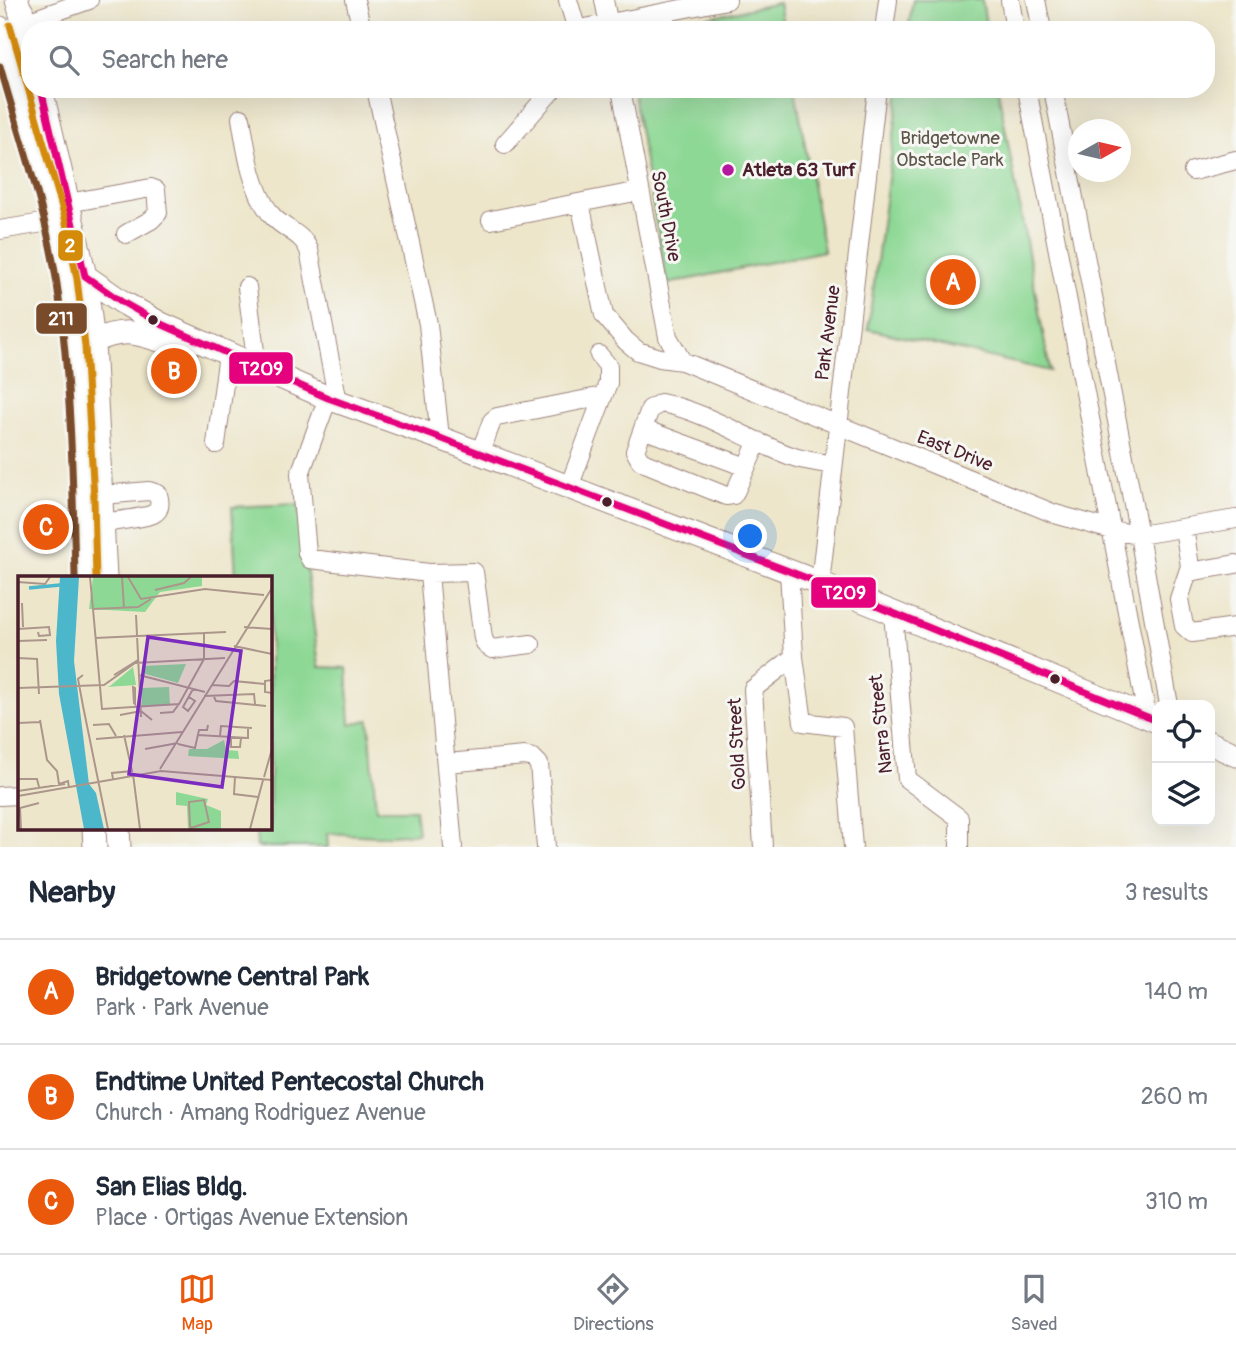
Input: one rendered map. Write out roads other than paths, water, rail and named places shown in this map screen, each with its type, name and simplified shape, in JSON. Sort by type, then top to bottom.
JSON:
[{"type":"main road","points":[[17,0],[23,21]]},
{"type":"main road","points":[[1,37],[21,95]]},
{"type":"main road","points":[[22,98],[85,276],[93,342],[106,576]]},
{"type":"main road","points":[[42,98],[61,212],[75,347],[86,576]]},
{"type":"main road","points":[[85,276],[122,303],[229,357],[333,400],[569,486],[820,583],[1152,718]]},
{"type":"main road","points":[[93,342],[110,333],[127,331],[190,351],[229,357]]},
{"type":"main road","points":[[1215,745],[1236,755]]},
{"type":"street","points":[[25,0],[26,21]]},
{"type":"street","points":[[51,21],[89,0]]},
{"type":"street","points":[[355,0],[360,21]]},
{"type":"street","points":[[568,0],[574,21]]},
{"type":"street","points":[[604,0],[608,21]]},
{"type":"street","points":[[632,21],[727,0]]},
{"type":"street","points":[[885,21],[888,0]]},
{"type":"street","points":[[1010,0],[1014,21]]},
{"type":"street","points":[[1036,0],[1040,21]]},
{"type":"street","points":[[378,98],[428,324],[440,438]]},
{"type":"street","points":[[505,144],[545,98]]},
{"type":"street","name":"South Drive","points":[[623,98],[668,337],[678,355]]},
{"type":"street","name":"Park Avenue","points":[[820,583],[876,98]]},
{"type":"street","points":[[1029,98],[1112,530],[1152,718]]},
{"type":"street","points":[[1055,98],[1168,700]]},
{"type":"street","points":[[242,118],[249,163],[265,205],[278,222],[298,234],[309,250],[333,400],[300,474],[307,553],[310,559],[429,573],[474,572],[486,645],[492,649],[531,644]]},
{"type":"street","points":[[1193,171],[1236,160]]},
{"type":"street","points":[[0,230],[151,188],[156,190],[158,213],[126,234]]},
{"type":"street","points":[[491,220],[640,191]]},
{"type":"street","name":"East Drive","points":[[580,203],[604,315],[638,351],[660,358],[678,355],[838,426],[1055,514],[1139,535],[1236,519]]},
{"type":"street","points":[[247,287],[257,368]]},
{"type":"street","points":[[569,486],[608,383],[608,366],[598,355]]},
{"type":"street","points":[[216,444],[229,357]]},
{"type":"street","points":[[480,453],[492,421],[497,417],[603,396]]},
{"type":"street","points":[[758,441],[736,490],[733,495],[726,496],[640,460],[635,451],[650,409],[661,402],[681,406],[758,441],[793,457],[833,465]]},
{"type":"street","points":[[643,429],[746,467]]},
{"type":"street","points":[[102,495],[149,491],[158,494],[160,501],[159,508],[153,514],[103,523]]},
{"type":"street","points":[[1184,528],[1190,566],[1179,599],[1184,625],[1192,633],[1236,627]]},
{"type":"street","points":[[1189,572],[1236,564]]},
{"type":"street","points":[[789,571],[794,657],[803,722],[843,727],[853,847]]},
{"type":"street","points":[[429,573],[453,847]]},
{"type":"street","name":"Narra Street","points":[[893,613],[906,779],[959,818],[959,847]]},
{"type":"street","name":"Gold Street","points":[[763,847],[753,689],[794,657]]},
{"type":"street","points":[[447,763],[524,756],[533,758],[539,764],[546,847]]},
{"type":"street","points":[[0,796],[18,795]]},
{"type":"place","name":"Atleta 63 Turf","points":[[728,170]]},
{"type":"place","name":"Bridgetowne Central Park","points":[[953,282]]},
{"type":"place","name":"Endtime United Pentecostal Church","points":[[174,371]]},
{"type":"place","name":"San Elias Bldg.","points":[[46,527]]},
{"type":"park label","name":"Bridgetowne Obstacle Park","points":[[950,149]]}]
